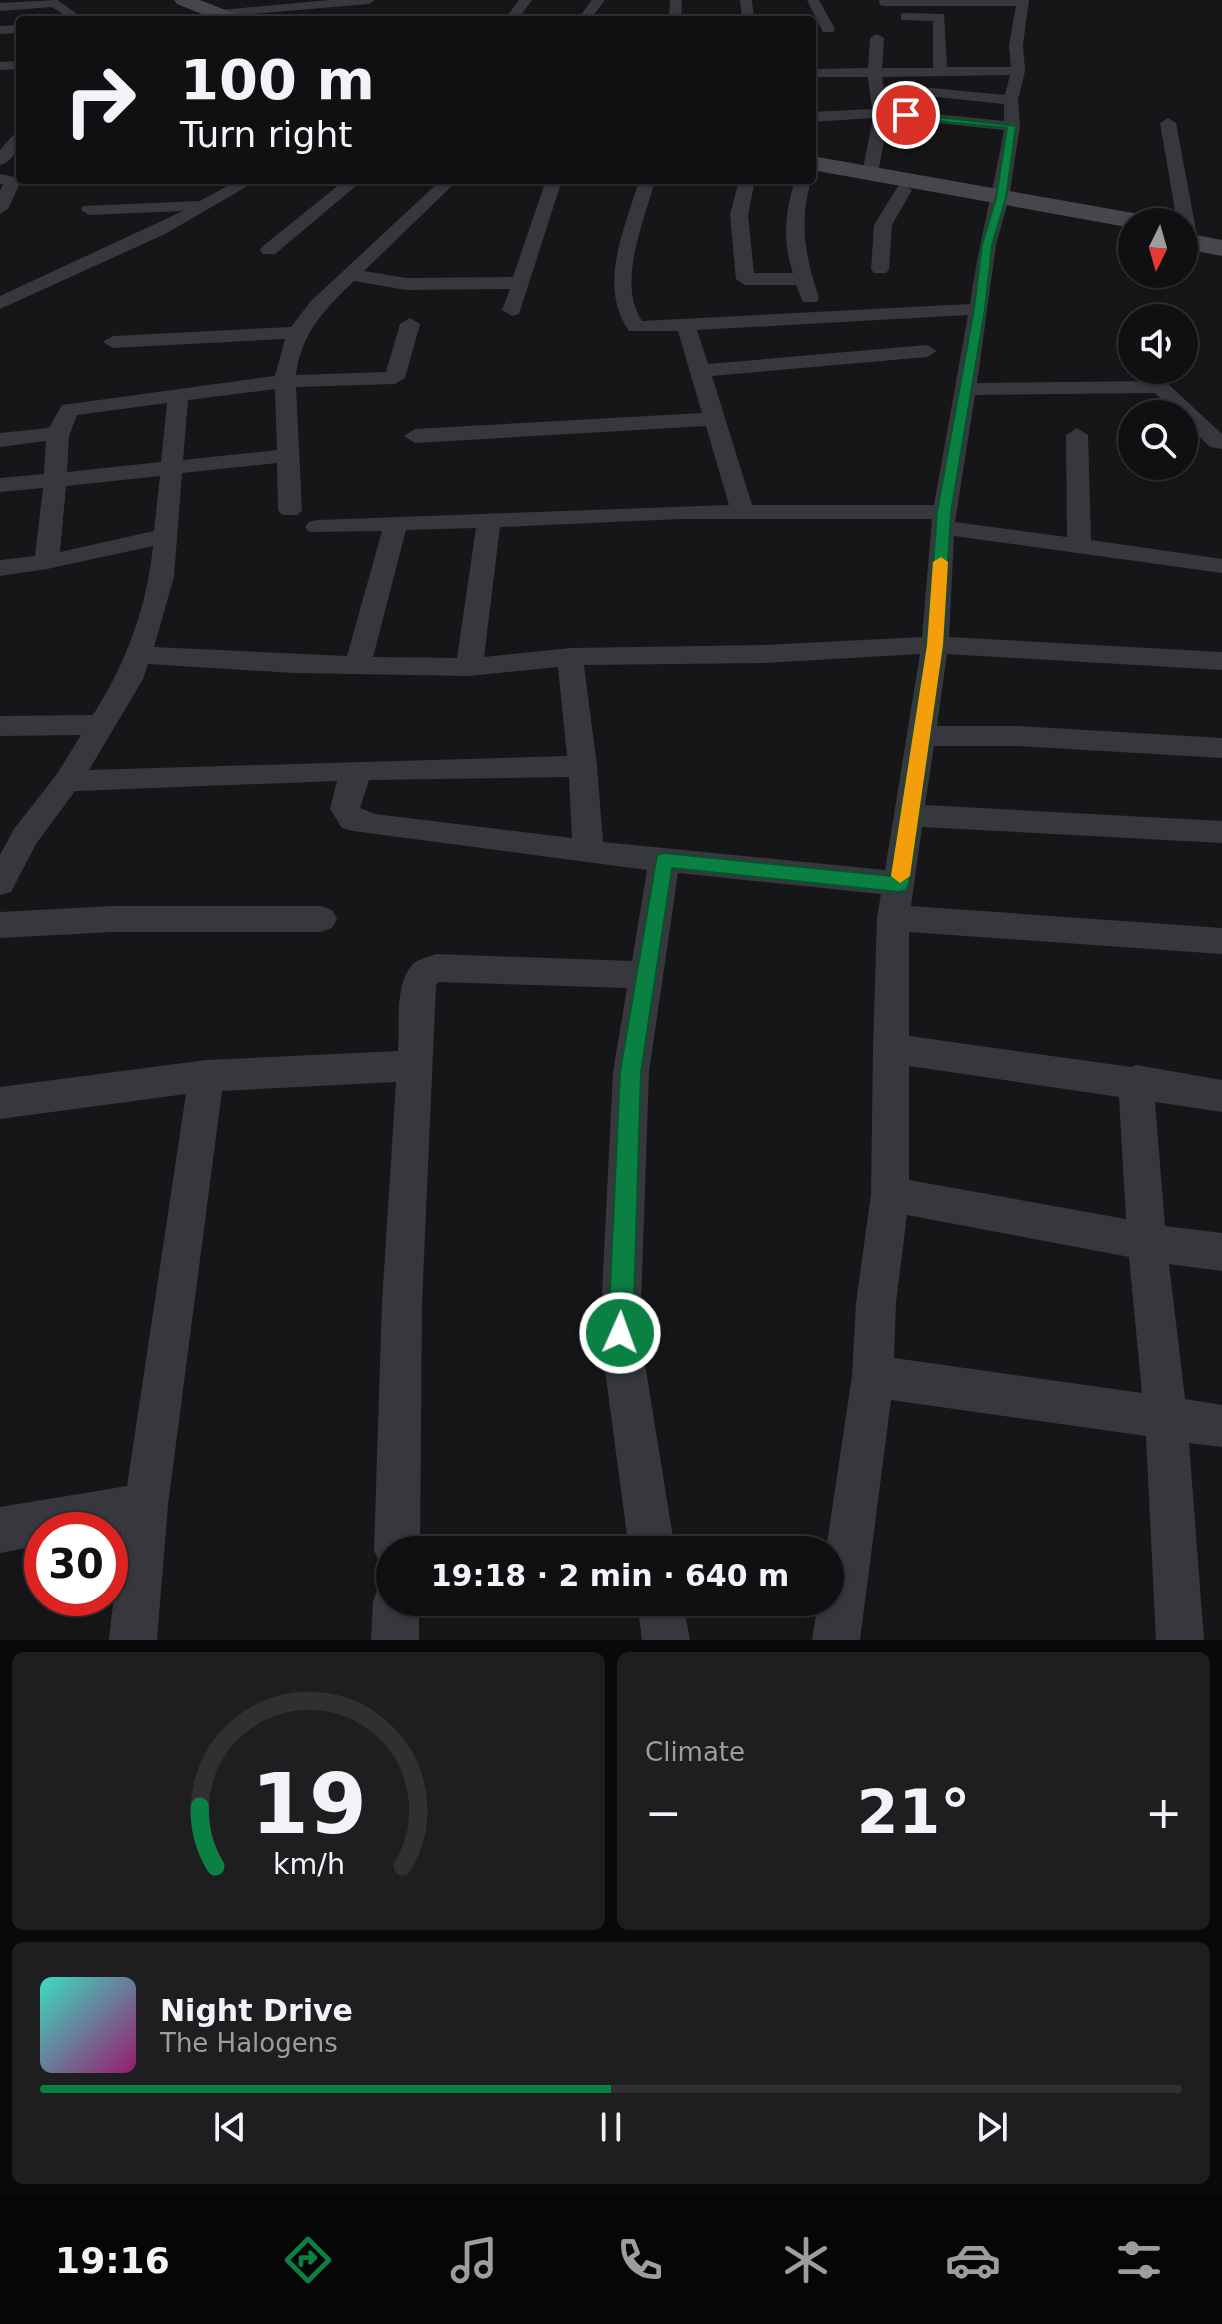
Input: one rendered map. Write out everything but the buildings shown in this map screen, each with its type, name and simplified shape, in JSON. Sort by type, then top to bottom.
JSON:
[{"type":"street","points":[[167,0],[215,16]]},
{"type":"street","points":[[183,0],[217,16]]},
{"type":"street","points":[[513,16],[526,0]]},
{"type":"street","points":[[586,16],[599,0]]},
{"type":"street","points":[[813,0],[828,29]]},
{"type":"street","points":[[836,1640],[873,1376],[876,1303],[890,1194],[893,918],[935,645],[944,519],[987,245],[999,203],[1012,126],[1011,100],[1018,71],[1016,45],[1023,1],[883,1]]},
{"type":"street","points":[[883,1],[901,16],[939,17],[940,70]]},
{"type":"street","points":[[0,7],[54,3],[74,16]]},
{"type":"street","points":[[242,16],[371,4]]},
{"type":"street","points":[[870,174],[880,113],[874,80],[877,38]]},
{"type":"street","points":[[816,87],[940,70],[1018,71]]},
{"type":"street","points":[[816,73],[1011,100]]},
{"type":"street","points":[[816,117],[880,113],[1012,126]]},
{"type":"street","points":[[1168,123],[1181,208]]},
{"type":"street","points":[[0,160],[16,141]]},
{"type":"street","points":[[816,164],[1118,229]]},
{"type":"street","points":[[816,174],[904,190],[1118,219]]},
{"type":"street","points":[[0,179],[13,181],[0,209]]},
{"type":"street","points":[[0,303],[67,274],[243,184]]},
{"type":"street","points":[[269,250],[350,184]]},
{"type":"street","points":[[290,510],[285,381],[288,357],[297,333],[318,305],[446,184]]},
{"type":"street","points":[[512,310],[518,283],[553,184]]},
{"type":"street","points":[[646,184],[626,258],[621,299],[636,327],[979,309]]},
{"type":"street","points":[[745,184],[739,212],[745,279],[761,282],[804,279]]},
{"type":"street","points":[[802,184],[791,225],[796,257],[818,319]]},
{"type":"street","points":[[880,269],[883,225],[904,190]]},
{"type":"street","points":[[89,210],[209,204]]},
{"type":"street","points":[[1198,235],[1222,236]]},
{"type":"street","points":[[1198,239],[1222,248]]},
{"type":"street","points":[[352,275],[406,284],[518,283]]},
{"type":"street","points":[[47,562],[60,433],[65,415],[70,410],[285,381],[395,378],[410,324]]},
{"type":"street","points":[[686,326],[743,512]]},
{"type":"street","points":[[113,342],[297,333]]},
{"type":"street","points":[[699,371],[927,351]]},
{"type":"street","points":[[965,389],[1160,387],[1218,442],[1222,442]]},
{"type":"street","points":[[0,883],[13,838],[67,781],[130,679],[162,577],[178,394]]},
{"type":"street","points":[[415,436],[714,419]]},
{"type":"street","points":[[0,440],[60,433]]},
{"type":"street","points":[[1077,435],[1079,546]]},
{"type":"street","points":[[0,485],[290,455]]},
{"type":"street","points":[[317,527],[743,512],[944,519],[1079,546],[1222,566]]},
{"type":"street","points":[[469,667],[489,521]]},
{"type":"street","points":[[358,664],[396,525]]},
{"type":"street","points":[[0,568],[47,562],[166,536]]},
{"type":"street","points":[[138,655],[469,667],[570,657],[764,654],[935,645],[1222,661]]},
{"type":"street","points":[[570,657],[583,766],[588,852]]},
{"type":"street","points":[[0,726],[103,725]]},
{"type":"street","points":[[923,736],[1018,736],[1222,748]]},
{"type":"street","points":[[67,781],[362,770],[583,766]]},
{"type":"street","points":[[362,770],[352,779],[345,809],[353,820],[375,825],[588,852],[899,884]]},
{"type":"street","points":[[910,815],[1222,832]]},
{"type":"street","points":[[650,1536],[620,1333],[631,1072],[664,860]]},
{"type":"street","points":[[893,918],[1222,941]]},
{"type":"street","points":[[0,925],[112,919],[321,919]]},
{"type":"street","points":[[397,1536],[402,1303],[419,984],[425,973],[436,968],[646,975]]},
{"type":"street","points":[[890,1048],[1136,1081],[1222,1096]]},
{"type":"street","points":[[0,1103],[206,1076],[415,1066]]},
{"type":"street","points":[[133,1640],[146,1505],[206,1076]]},
{"type":"street","points":[[1136,1081],[1147,1242],[1166,1416],[1180,1640]]},
{"type":"street","points":[[890,1194],[1147,1242],[1222,1252]]},
{"type":"street","points":[[873,1376],[1222,1426]]},
{"type":"street","points":[[0,1530],[146,1505]]},
{"type":"street","points":[[395,1640],[396,1616]]},
{"type":"street","points":[[662,1616],[666,1640]]},
{"type":"slow traffic","points":[[900,876],[935,645],[941,562]]},
{"type":"route","points":[[620,1333],[631,1072],[664,860],[899,884],[935,645],[944,512],[987,245],[1001,198],[1012,126],[906,115]]}]
